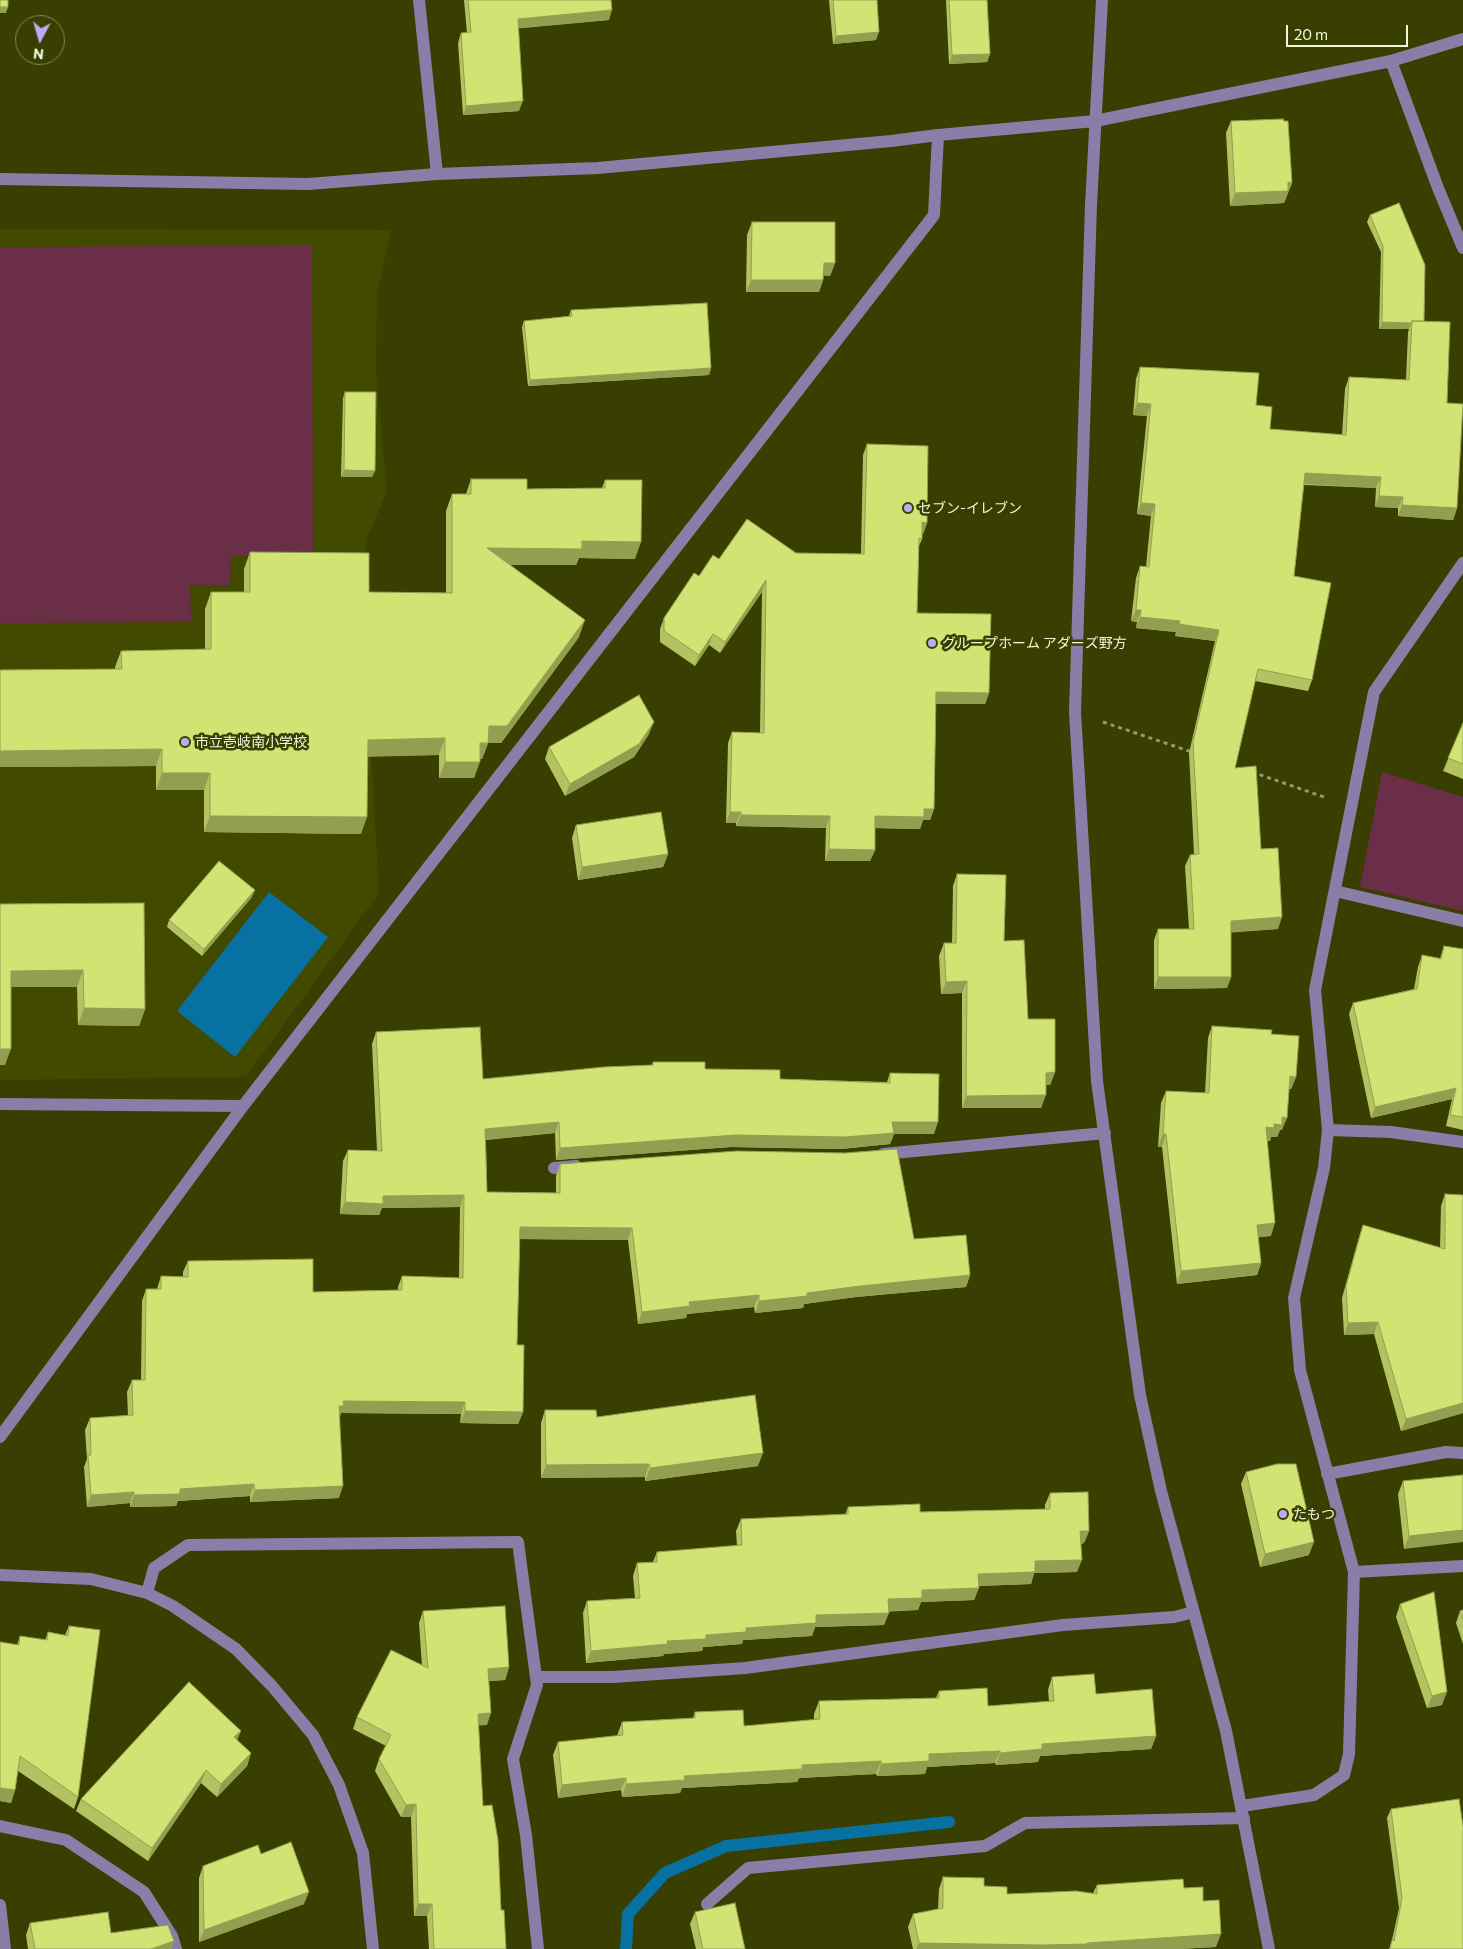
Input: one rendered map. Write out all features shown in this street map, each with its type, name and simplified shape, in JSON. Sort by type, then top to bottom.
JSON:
[{"type":"street","points":[[419,0],[437,174]]},
{"type":"street","points":[[1102,0],[1091,205],[1075,712],[1097,1081],[1140,1395],[1161,1491],[1226,1731],[1269,1949]]},
{"type":"street","points":[[0,179],[308,184],[437,174],[598,168],[892,141],[1095,121],[1391,61],[1463,39]]},
{"type":"street","points":[[1391,61],[1438,188],[1463,248]]},
{"type":"street","points":[[0,1437],[243,1106],[934,215],[938,135]]},
{"type":"street","points":[[707,1904],[748,1868],[985,1846],[1024,1823],[1243,1812],[1314,1796],[1344,1775],[1349,1754],[1354,1572],[1300,1370],[1294,1298],[1324,1168],[1328,1130],[1315,990],[1374,692],[1463,563]]},
{"type":"street","points":[[1335,891],[1463,921]]},
{"type":"street","points":[[0,1104],[243,1106]]},
{"type":"street","points":[[1328,1130],[1391,1132],[1463,1142]]},
{"type":"street","points":[[870,1155],[1104,1133]]},
{"type":"street","points":[[554,1168],[593,1165]]},
{"type":"street","points":[[1327,1474],[1446,1452],[1463,1453]]},
{"type":"street","points":[[148,1593],[154,1568],[188,1545],[518,1542],[537,1685],[514,1759],[526,1835],[538,1949]]},
{"type":"street","points":[[1354,1572],[1463,1566]]},
{"type":"street","points":[[0,1575],[91,1579],[148,1593],[173,1606],[236,1649],[272,1686],[313,1735],[339,1785],[363,1853],[373,1949]]},
{"type":"street","points":[[536,1677],[613,1677],[745,1668],[1063,1625],[1174,1617],[1194,1612]]},
{"type":"street","points":[[0,1826],[66,1840],[144,1892],[172,1936],[176,1949]]},
{"type":"street","points":[[0,1905],[5,1949]]},
{"type":"path","points":[[1075,712],[1194,753]]},
{"type":"path","points":[[1250,772],[1351,806]]},
{"type":"shaded area","name":"市立壱岐南小学校","points":[[0,229],[391,230],[377,294],[376,371],[387,491],[366,541],[362,592],[379,893],[246,1077],[0,1080]]},
{"type":"shaded area","points":[[312,245],[313,555],[231,555],[230,585],[190,585],[191,622],[0,623],[0,247]]},
{"type":"shaded area","points":[[1382,772],[1463,797],[1463,911],[1360,887]]},
{"type":"water","points":[[269,892],[328,937],[235,1057],[177,1011]]},
{"type":"building","points":[[0,0],[8,0],[8,7],[0,7]]},
{"type":"building","points":[[468,0],[611,0],[612,10],[518,19],[523,101],[466,106],[461,33],[471,32]]},
{"type":"building","points":[[833,0],[877,0],[879,32],[836,36]]},
{"type":"building","points":[[949,0],[987,0],[990,54],[952,55]]},
{"type":"building","points":[[1283,119],[1288,121],[1292,183],[1288,182],[1288,191],[1235,193],[1231,121]]},
{"type":"building","points":[[1399,203],[1425,265],[1424,321],[1412,321],[1411,323],[1382,322],[1383,246],[1370,215]]},
{"type":"building","points":[[752,222],[835,222],[835,263],[824,263],[823,280],[751,280]]},
{"type":"building","points":[[707,303],[711,368],[530,380],[524,321],[572,316],[571,310]]},
{"type":"building","points":[[1412,321],[1450,322],[1447,403],[1463,404],[1457,508],[1402,505],[1403,497],[1379,496],[1381,477],[1305,473],[1294,576],[1331,583],[1312,680],[1258,669],[1235,768],[1256,766],[1261,849],[1278,848],[1282,917],[1231,921],[1231,977],[1158,977],[1158,929],[1194,929],[1190,855],[1199,854],[1193,742],[1219,630],[1179,624],[1180,621],[1140,617],[1141,610],[1136,610],[1140,566],[1149,567],[1155,504],[1141,503],[1151,404],[1137,403],[1140,367],[1259,373],[1256,405],[1272,407],[1270,429],[1346,435],[1349,377],[1409,380]]},
{"type":"building","points":[[345,392],[376,392],[375,471],[344,470]]},
{"type":"building","points":[[867,444],[928,446],[927,523],[922,522],[922,539],[919,538],[917,613],[991,614],[989,693],[936,692],[934,809],[924,809],[924,817],[875,816],[875,850],[829,849],[830,816],[741,815],[741,812],[730,812],[732,732],[764,733],[766,580],[725,642],[713,634],[699,655],[664,631],[664,618],[694,573],[699,576],[713,555],[719,559],[747,519],[796,553],[864,554]]},
{"type":"building","points":[[471,479],[527,479],[527,489],[605,488],[605,480],[642,480],[641,542],[582,541],[582,549],[487,548],[585,620],[507,726],[489,726],[488,743],[480,743],[480,762],[445,762],[445,738],[368,740],[367,817],[210,816],[210,773],[162,773],[162,749],[0,751],[0,670],[122,669],[121,651],[211,649],[211,592],[250,592],[250,552],[369,553],[369,592],[452,593],[452,494],[471,494]]},
{"type":"building","points":[[639,695],[654,722],[639,744],[570,784],[549,747]]},
{"type":"building","points":[[1463,723],[1463,764],[1448,758]]},
{"type":"building","points":[[661,812],[668,854],[582,867],[576,825]]},
{"type":"building","points":[[219,861],[255,890],[204,949],[169,920]]},
{"type":"building","points":[[957,874],[1006,875],[1004,941],[1024,940],[1028,1019],[1055,1019],[1055,1072],[1046,1073],[1046,1095],[966,1096],[967,981],[946,982],[944,943],[956,943]]},
{"type":"building","points":[[144,903],[145,1009],[84,1008],[83,970],[11,971],[11,1049],[0,1049],[0,904]]},
{"type":"building","points":[[1444,946],[1463,949],[1463,1117],[1450,1115],[1456,1088],[1375,1107],[1353,1003],[1417,989],[1422,955],[1441,959]]},
{"type":"building","points":[[1212,1026],[1272,1030],[1271,1034],[1299,1036],[1296,1077],[1290,1076],[1287,1118],[1282,1117],[1282,1125],[1274,1124],[1274,1128],[1266,1127],[1275,1223],[1257,1225],[1261,1263],[1181,1271],[1166,1134],[1163,1134],[1166,1091],[1209,1093]]},
{"type":"building","points":[[480,1027],[483,1079],[604,1067],[653,1065],[653,1062],[705,1062],[705,1069],[780,1070],[780,1079],[890,1083],[890,1073],[939,1074],[938,1122],[892,1122],[894,1133],[845,1137],[736,1135],[560,1148],[559,1122],[485,1129],[487,1192],[560,1193],[560,1164],[737,1151],[845,1153],[897,1149],[914,1239],[966,1235],[970,1275],[860,1286],[807,1293],[807,1296],[759,1301],[759,1295],[689,1302],[690,1306],[642,1312],[632,1228],[520,1227],[517,1345],[524,1345],[523,1412],[465,1411],[465,1402],[343,1401],[344,1406],[339,1406],[343,1486],[255,1490],[254,1484],[180,1489],[180,1494],[134,1495],[134,1492],[91,1495],[88,1455],[91,1455],[90,1418],[133,1415],[132,1380],[145,1380],[146,1289],[161,1289],[161,1276],[188,1277],[188,1261],[313,1259],[313,1292],[402,1290],[402,1276],[463,1278],[464,1195],[383,1196],[383,1204],[345,1202],[348,1150],[382,1151],[376,1032]]},
{"type":"building","points":[[1445,1194],[1463,1195],[1463,1403],[1406,1419],[1378,1322],[1348,1323],[1346,1286],[1363,1225],[1445,1249]]},
{"type":"building","points":[[755,1395],[763,1453],[650,1468],[649,1464],[546,1465],[545,1410],[596,1410],[597,1417]]},
{"type":"building","points":[[1277,1464],[1296,1464],[1314,1542],[1265,1554],[1246,1472]]},
{"type":"building","points":[[1463,1475],[1463,1530],[1409,1536],[1403,1481]]},
{"type":"building","points":[[1088,1492],[1089,1531],[1080,1531],[1082,1560],[1035,1561],[1035,1572],[978,1574],[979,1588],[922,1590],[922,1598],[888,1599],[889,1613],[816,1615],[816,1623],[746,1628],[746,1632],[706,1635],[706,1639],[667,1641],[668,1644],[591,1651],[587,1601],[640,1598],[637,1563],[657,1562],[657,1552],[742,1545],[741,1519],[848,1514],[848,1507],[920,1504],[920,1512],[1050,1509],[1050,1493]]},
{"type":"building","points":[[1434,1592],[1447,1692],[1432,1696],[1400,1604]]},
{"type":"building","points":[[505,1606],[509,1667],[488,1669],[491,1713],[478,1714],[483,1806],[492,1805],[498,1840],[501,1910],[504,1910],[506,1949],[434,1949],[432,1904],[418,1904],[416,1804],[406,1805],[379,1759],[391,1735],[357,1717],[391,1650],[428,1668],[423,1611]]},
{"type":"building","points":[[69,1626],[100,1630],[78,1797],[20,1756],[15,1790],[0,1788],[0,1642],[19,1645],[20,1636],[47,1640],[48,1632],[68,1636]]},
{"type":"building","points":[[1094,1674],[1096,1694],[1152,1689],[1156,1736],[1042,1744],[1042,1749],[1000,1753],[1000,1751],[929,1754],[929,1761],[881,1764],[881,1761],[802,1765],[802,1769],[684,1776],[685,1780],[626,1784],[626,1778],[562,1785],[558,1742],[623,1735],[622,1722],[695,1718],[695,1712],[743,1710],[744,1726],[820,1719],[819,1701],[939,1698],[939,1691],[987,1688],[988,1706],[1054,1701],[1052,1677]]},
{"type":"building","points":[[189,1682],[241,1731],[234,1737],[251,1753],[221,1784],[206,1770],[152,1848],[81,1799]]},
{"type":"building","points":[[1459,1799],[1463,1826],[1463,1949],[1390,1949],[1392,1940],[1394,1941],[1402,1898],[1391,1809]]},
{"type":"building","points":[[291,1842],[309,1892],[204,1930],[203,1866],[258,1845],[261,1854]]},
{"type":"building","points":[[943,1877],[984,1878],[984,1886],[1007,1887],[1007,1894],[1076,1891],[1097,1894],[1097,1885],[1183,1879],[1184,1888],[1203,1887],[1203,1901],[1219,1900],[1221,1934],[1087,1944],[919,1943],[913,1914],[943,1908]]},
{"type":"building","points":[[735,1903],[745,1949],[703,1949],[695,1912]]},
{"type":"building","points":[[108,1912],[111,1933],[168,1925],[174,1941],[151,1949],[35,1949],[30,1923]]},
{"type":"waterway","points":[[626,1949],[628,1914],[665,1873],[726,1846],[949,1822]]},
{"type":"place","name":"セブン-イレブン","points":[[908,508]]},
{"type":"place","name":"グループホーム アダーズ野方","points":[[932,643]]},
{"type":"place","name":"市立壱岐南小学校","points":[[185,742]]},
{"type":"place","name":"たもつ","points":[[1283,1514]]}]
